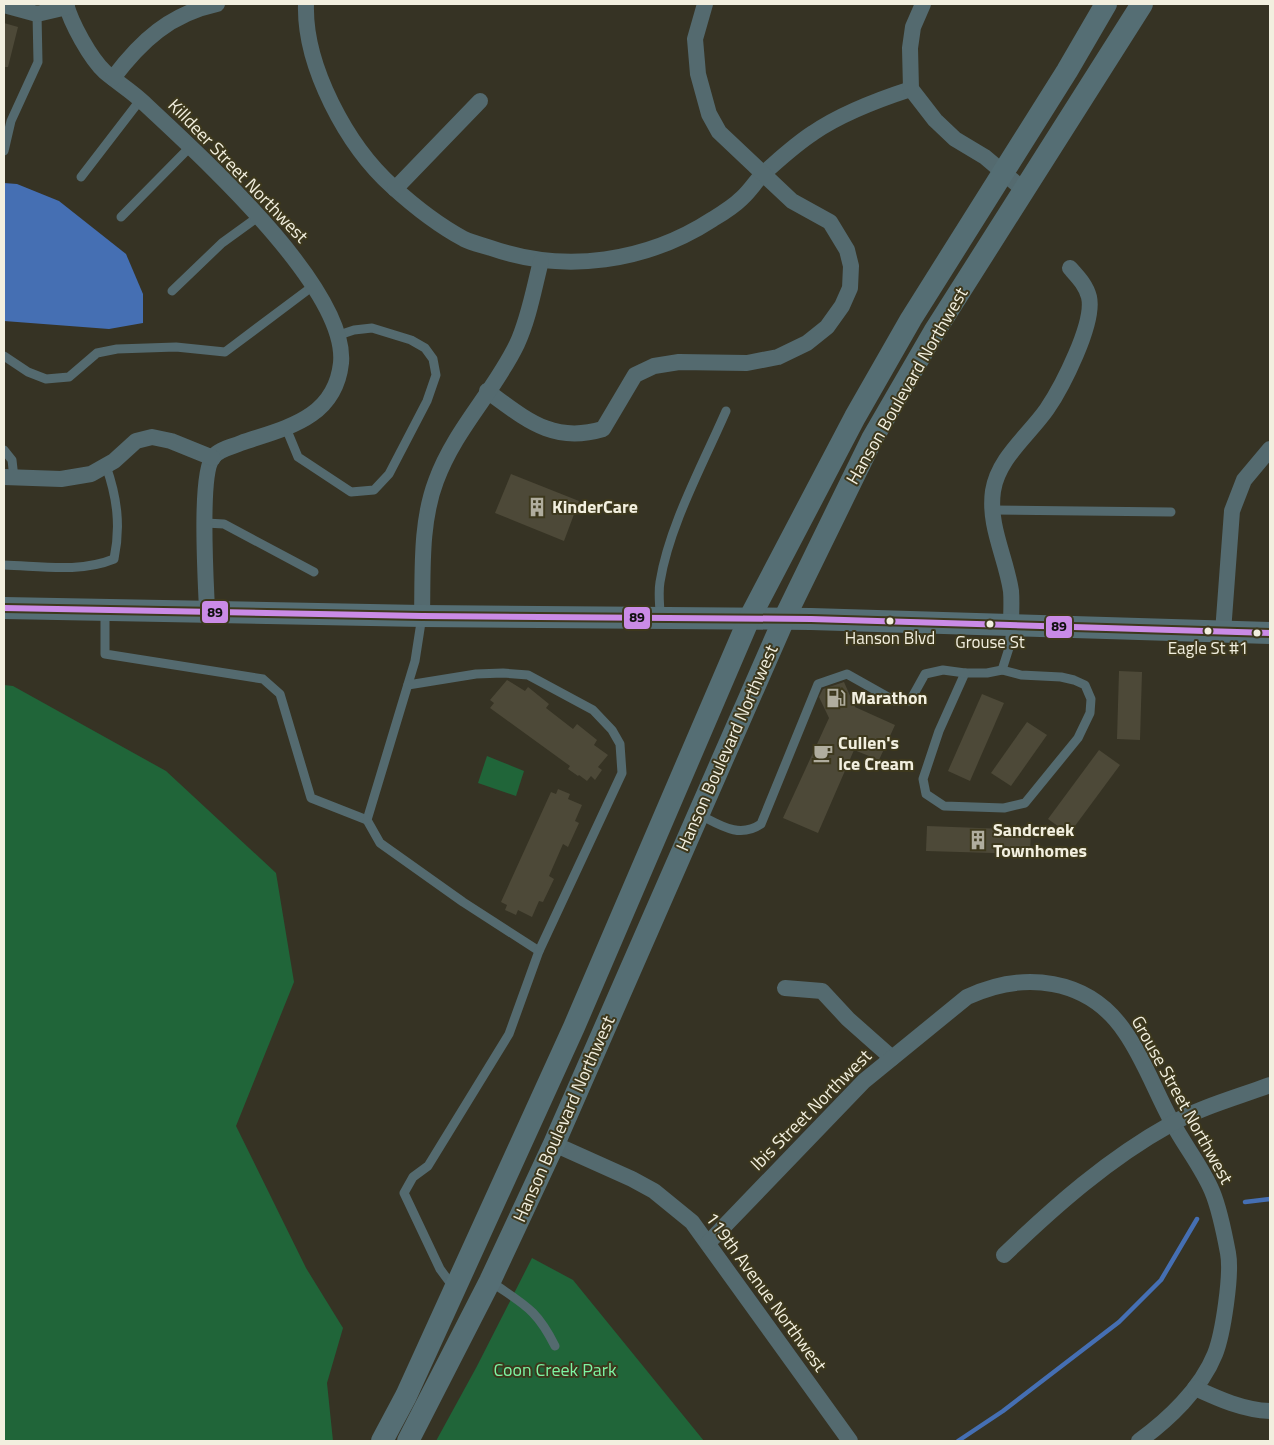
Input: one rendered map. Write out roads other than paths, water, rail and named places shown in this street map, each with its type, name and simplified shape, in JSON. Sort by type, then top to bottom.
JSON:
[{"type":"main road","name":"Hanson Boulevard Northwest","points":[[382,1441],[406,1396],[591,986],[748,619],[859,410],[911,319],[1106,4]]},
{"type":"main road","name":"Hanson Boulevard Northwest","points":[[408,1441],[490,1281],[554,1144],[784,619],[872,439],[934,332],[1025,192],[1142,4]]},
{"type":"main road","points":[[4,608],[207,610],[422,616],[784,619],[1270,632]]},
{"type":"main road","points":[[490,1281],[482,1274],[480,1258],[591,1011],[591,986]]},
{"type":"street","points":[[113,78],[132,53],[161,26],[204,6],[217,4]]},
{"type":"street","points":[[301,4],[322,85],[346,131],[395,189],[418,210],[466,240],[510,255],[541,261],[563,263],[604,259],[636,254],[668,243],[712,220],[742,198],[764,173],[811,133],[836,119],[882,98],[911,89]]},
{"type":"street","points":[[487,391],[532,424],[561,433],[584,434],[603,429],[635,375],[654,366],[679,362],[748,363],[778,357],[807,343],[827,327],[842,306],[850,288],[852,266],[847,250],[830,222],[792,201],[719,132],[703,97],[695,39],[705,4]]},
{"type":"street","points":[[923,4],[914,27],[910,48],[911,89],[935,120],[955,139],[985,158],[1025,192]]},
{"type":"street","points":[[4,5],[37,14],[66,5]]},
{"type":"street","name":"Killdeer Street Northwest","points":[[66,5],[84,42],[104,71],[141,99],[258,217],[296,259],[327,307],[338,336],[341,363],[334,390],[316,414],[286,428],[224,449],[212,458]]},
{"type":"street","points":[[395,189],[480,101]]},
{"type":"street","points":[[422,616],[425,543],[436,482],[463,426],[517,344],[528,312],[541,261]]},
{"type":"street","points":[[1011,626],[1011,592],[994,529],[992,510],[993,489],[1003,466],[1047,409],[1072,364],[1089,313],[1089,298],[1084,285],[1070,268]]},
{"type":"street","points":[[9,477],[61,479],[90,474],[106,466],[136,441],[152,437],[170,441],[212,458],[208,470],[206,492],[207,610]]},
{"type":"street","points":[[1223,632],[1232,511],[1244,480],[1270,449]]},
{"type":"street","name":"Ibis Street Northwest","points":[[708,1243],[864,1081],[892,1058],[967,997],[984,989],[1031,980]]},
{"type":"street","name":"Grouse Street Northwest","points":[[1031,980],[1060,986],[1091,998],[1111,1015],[1126,1032],[1172,1123],[1212,1191],[1228,1254],[1226,1304],[1215,1354],[1195,1388],[1155,1429],[1139,1441]]},
{"type":"street","points":[[785,988],[822,991],[848,1019],[892,1058]]},
{"type":"street","points":[[1004,1256],[1041,1219],[1104,1166],[1172,1123],[1270,1085]]},
{"type":"street","name":"119th Avenue Northwest","points":[[554,1144],[632,1179],[654,1191],[692,1222],[850,1441]]},
{"type":"street","points":[[1195,1388],[1227,1402],[1270,1411]]},
{"type":"lane","points":[[4,151],[11,121],[38,62],[37,14]]},
{"type":"lane","points":[[81,177],[141,99]]},
{"type":"lane","points":[[121,217],[190,147]]},
{"type":"lane","points":[[172,291],[222,243],[258,217]]},
{"type":"lane","points":[[4,356],[28,372],[46,379],[68,376],[97,353],[117,349],[176,347],[225,352],[313,286]]},
{"type":"lane","points":[[286,428],[298,457],[351,492],[374,490],[389,474],[427,400],[436,375],[434,359],[425,348],[411,340],[372,328],[354,330],[338,336]]},
{"type":"lane","points":[[660,619],[660,584],[666,554],[692,488],[726,412]]},
{"type":"lane","points":[[4,450],[12,460],[9,477]]},
{"type":"lane","points":[[4,565],[83,567],[101,564],[114,559],[118,543],[118,510],[106,466]]},
{"type":"lane","points":[[992,510],[1171,512]]},
{"type":"lane","points":[[206,523],[224,524],[314,572]]},
{"type":"lane","points":[[104,609],[105,654],[263,679],[280,694],[311,798],[368,820],[380,844],[463,902],[539,951]]},
{"type":"lane","points":[[368,820],[416,661],[422,616]]},
{"type":"lane","points":[[1002,670],[1009,648],[1011,626]]},
{"type":"lane","points":[[698,814],[740,832],[750,831],[761,824],[818,684],[847,674],[895,701],[910,701],[925,674],[943,670],[965,673],[987,673],[1002,670],[1074,680],[1084,685],[1091,700],[1090,713],[1078,738],[1025,803],[1004,808],[944,806],[926,794],[923,779],[939,731],[965,673]]},
{"type":"lane","points":[[408,685],[476,674],[503,673],[528,675],[593,710],[612,730],[620,744],[622,773],[539,951],[509,1034],[428,1166],[413,1177],[404,1194],[440,1269],[455,1289]]},
{"type":"lane","points":[[490,1281],[535,1312],[544,1323],[555,1346]]},
{"type":"water","points":[[4,183],[17,184],[59,201],[126,254],[143,294],[143,323],[109,329],[4,321]]},
{"type":"waterway","points":[[1245,1202],[1270,1199]]},
{"type":"waterway","points":[[958,1441],[1003,1411],[1119,1322],[1161,1280],[1197,1219]]},
{"type":"place","name":"KinderCare","points":[[537,507]]},
{"type":"place","name":"Hanson Blvd","points":[[890,621]]},
{"type":"place","name":"Grouse St","points":[[990,624]]},
{"type":"place","name":"Eagle St #1","points":[[1208,631]]},
{"type":"place","name":"Marathon","points":[[836,698]]},
{"type":"place","name":"Cullen's Ice Cream","points":[[823,753]]},
{"type":"place","name":"Sandcreek Townhomes","points":[[978,840]]},
{"type":"park label","name":"Coon Creek Park","points":[[555,1370]]}]
